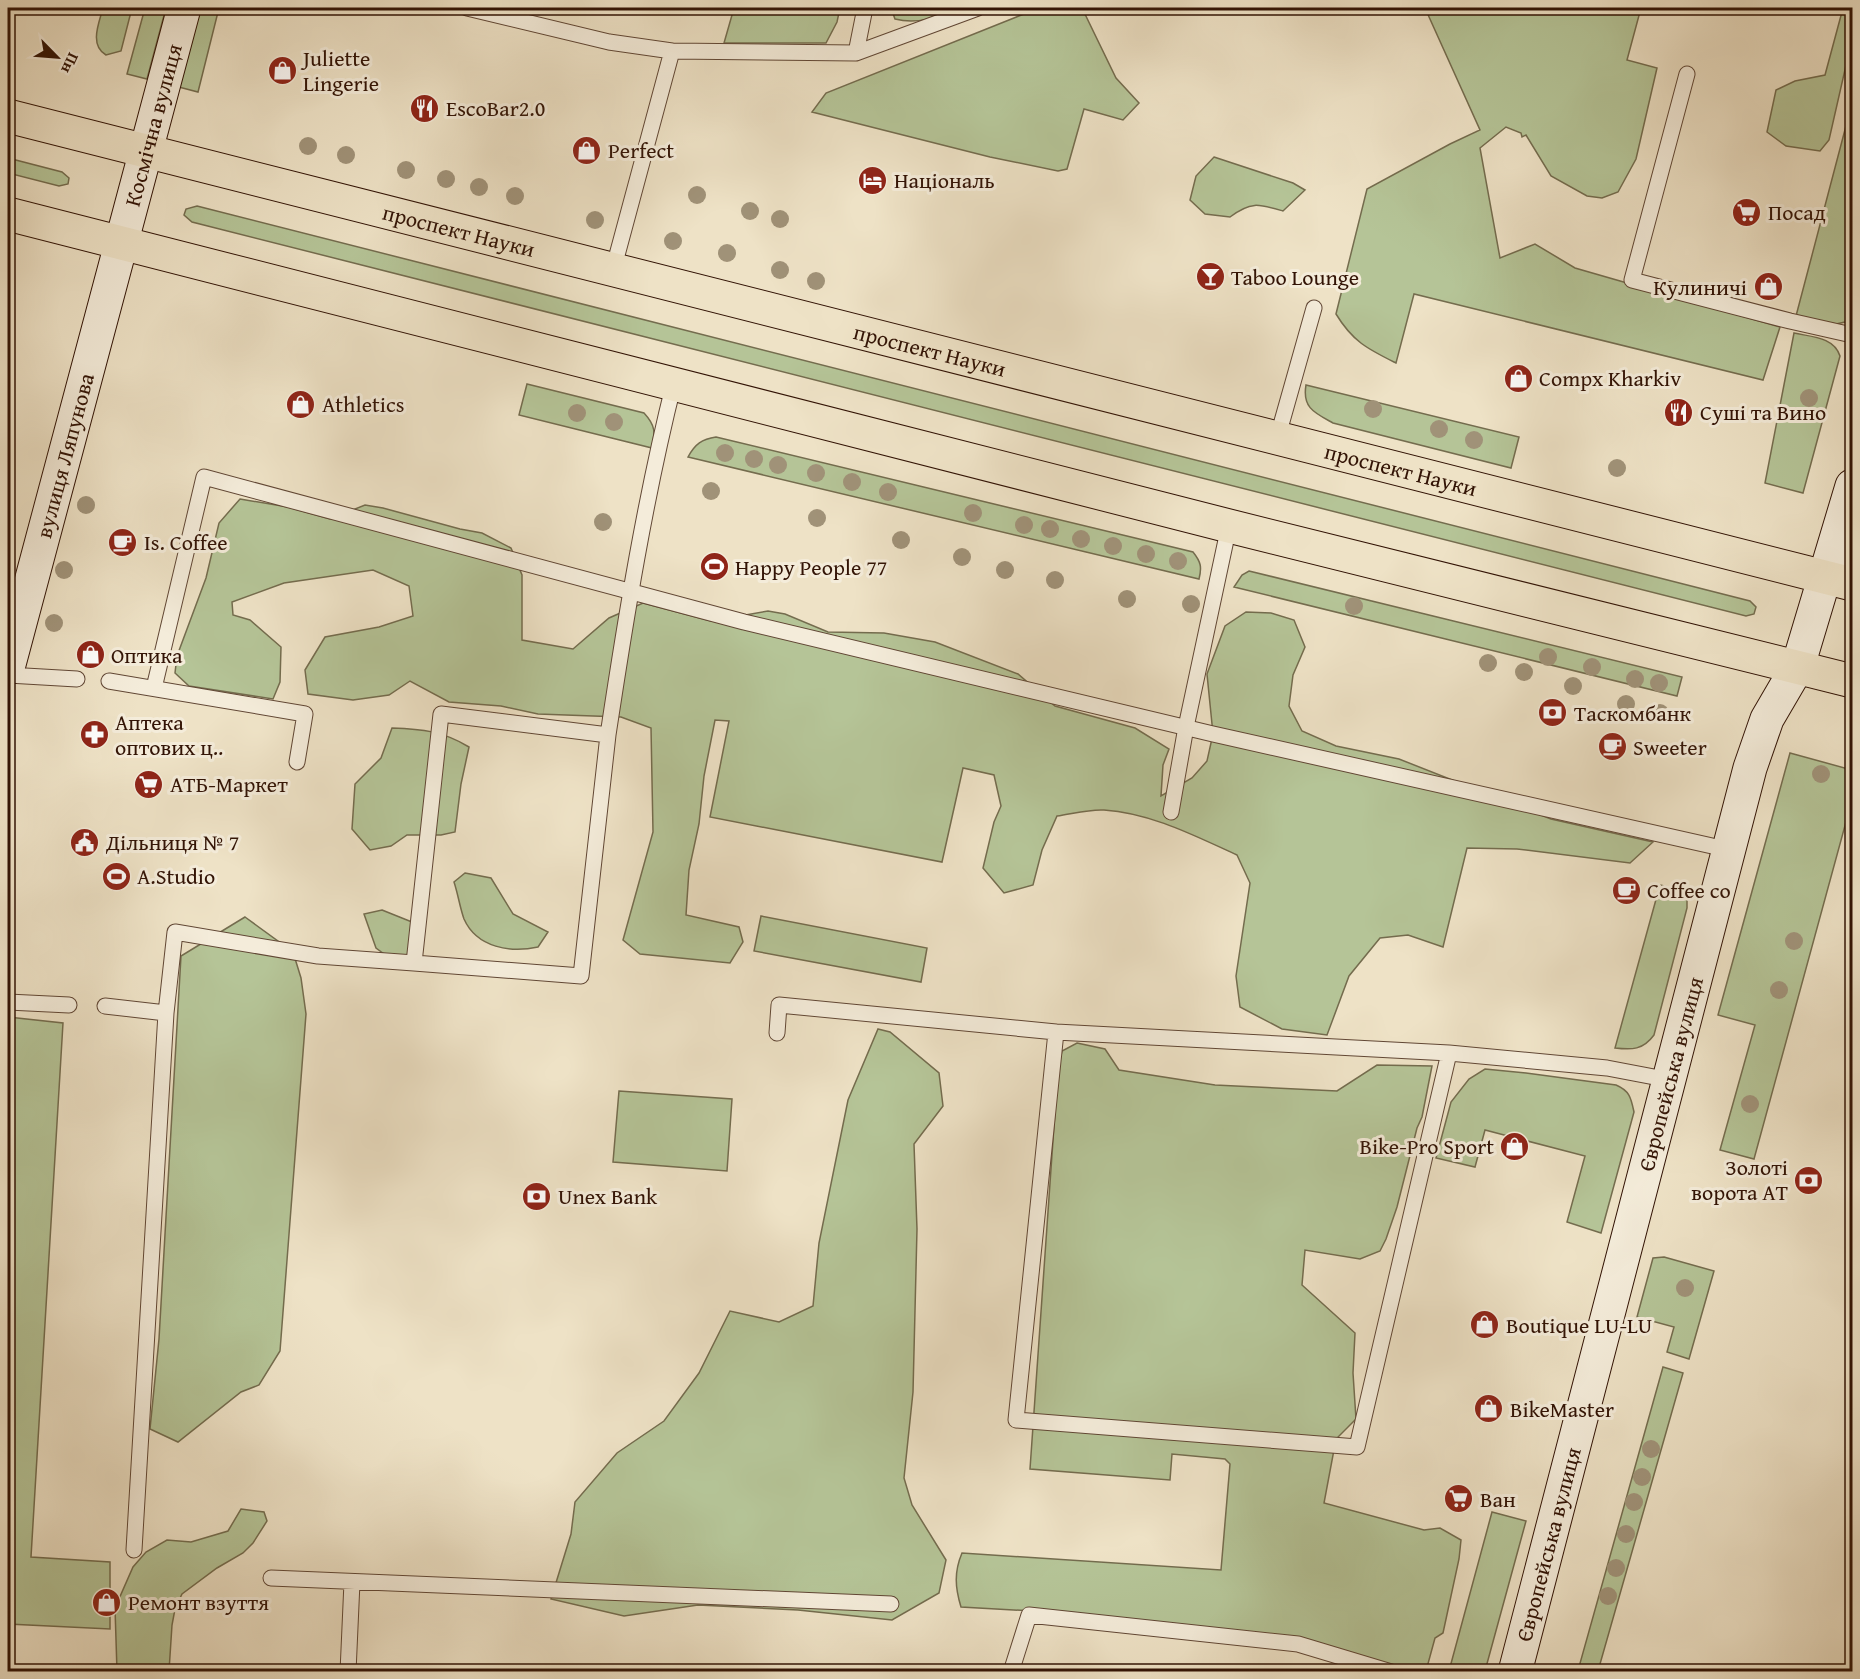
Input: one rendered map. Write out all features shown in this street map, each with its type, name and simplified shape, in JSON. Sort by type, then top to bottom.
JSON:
[{"type":"main road","name":"Космічна вулиця","points":[[122,243],[184,8]]},
{"type":"main road","name":"проспект Науки","points":[[8,116],[1839,580]]},
{"type":"main road","points":[[8,214],[1229,526],[1852,681]]},
{"type":"main road","name":"вулиця Ляпунова","points":[[8,668],[122,243]]},
{"type":"main road","name":"Європейська вулиця","points":[[1515,1671],[1750,768],[1767,719],[1798,666],[1839,580],[1852,486]]},
{"type":"lane","points":[[467,8],[609,42],[672,51],[856,53],[978,8]]},
{"type":"lane","points":[[856,53],[865,8]]},
{"type":"lane","points":[[613,270],[672,51]]},
{"type":"lane","points":[[1687,74],[1632,280],[1852,335]]},
{"type":"lane","points":[[1277,439],[1314,308]]},
{"type":"lane","points":[[134,1550],[166,1013],[175,932],[318,956],[581,976],[581,959],[608,735],[630,591],[657,449],[674,383]]},
{"type":"lane","points":[[154,688],[204,477],[755,625],[1186,727],[1730,850]]},
{"type":"lane","points":[[1171,812],[1186,727],[1229,526]]},
{"type":"lane","points":[[8,675],[77,679]]},
{"type":"lane","points":[[109,681],[305,714],[297,762]]},
{"type":"lane","points":[[414,963],[441,714],[608,735]]},
{"type":"lane","points":[[8,1002],[69,1005]]},
{"type":"lane","points":[[777,1033],[779,1005],[1056,1032],[1449,1053],[1607,1068],[1670,1080]]},
{"type":"lane","points":[[105,1006],[166,1013]]},
{"type":"lane","points":[[1056,1032],[1016,1420],[1357,1447],[1449,1053]]},
{"type":"lane","points":[[271,1578],[891,1604]]},
{"type":"lane","points":[[348,1671],[352,1582]]},
{"type":"lane","points":[[1011,1671],[1029,1615],[1298,1644],[1391,1671]]},
{"type":"green space","points":[[103,8],[132,8],[121,51],[106,55],[98,46],[97,40]]},
{"type":"green space","points":[[145,8],[166,8],[147,79],[127,74]]},
{"type":"green space","points":[[190,8],[219,8],[198,92],[171,85]]},
{"type":"green space","points":[[734,8],[840,8],[837,22],[826,43],[724,43]]},
{"type":"green space","points":[[891,8],[958,8],[920,21],[903,21],[895,19]]},
{"type":"green space","points":[[1039,8],[1082,8],[1116,78],[1139,103],[1123,120],[1084,109],[1067,169],[1058,171],[990,157],[812,112],[826,93]]},
{"type":"green space","points":[[1425,8],[1641,8],[1627,60],[1657,68],[1636,159],[1618,192],[1602,198],[1587,196],[1551,176],[1526,135],[1522,137],[1521,133],[1506,127],[1480,148],[1500,258],[1535,244],[1575,268],[1780,327],[1763,380],[1414,294],[1396,363],[1369,349],[1349,332],[1336,314],[1367,189],[1480,130]]},
{"type":"green space","points":[[1843,8],[1852,8],[1852,39],[1829,140],[1820,151],[1786,146],[1767,132],[1776,90],[1795,81],[1825,75]]},
{"type":"green space","points":[[1852,103],[1852,304],[1845,322],[1836,324],[1796,316]]},
{"type":"green space","points":[[1214,157],[1293,183],[1305,190],[1283,211],[1255,205],[1244,208],[1230,217],[1205,214],[1190,200],[1196,176]]},
{"type":"green space","points":[[8,158],[62,172],[69,178],[68,184],[59,186],[8,173]]},
{"type":"green space","points":[[197,206],[1750,601],[1756,607],[1754,614],[1746,616],[192,222],[184,215],[186,209]]},
{"type":"green space","points":[[1794,333],[1828,341],[1840,356],[1803,493],[1765,483]]},
{"type":"green space","points":[[527,384],[644,413],[654,429],[652,448],[519,415]]},
{"type":"green space","points":[[1306,385],[1519,437],[1511,468],[1333,423],[1311,409],[1306,399]]},
{"type":"green space","points":[[716,437],[1193,552],[1200,565],[1199,579],[688,457],[699,443]]},
{"type":"green space","points":[[240,499],[288,507],[330,519],[365,505],[482,533],[511,548],[522,575],[522,640],[573,649],[609,618],[643,603],[711,621],[768,611],[785,614],[828,632],[884,633],[935,642],[1018,674],[1055,706],[1135,728],[1169,749],[1163,765],[1161,796],[1192,778],[1207,761],[1213,734],[1207,674],[1225,626],[1246,612],[1271,613],[1294,620],[1305,647],[1293,675],[1289,706],[1302,731],[1336,746],[1399,759],[1551,819],[1653,842],[1630,863],[1517,849],[1467,848],[1443,947],[1408,935],[1380,938],[1349,976],[1327,1035],[1282,1029],[1240,1007],[1236,976],[1250,883],[1237,855],[1156,821],[1121,812],[1092,810],[1057,816],[1042,850],[1033,885],[1004,893],[983,868],[994,822],[1001,806],[994,775],[963,768],[942,862],[710,817],[729,721],[715,720],[704,776],[699,824],[689,870],[686,915],[739,927],[743,942],[730,963],[640,954],[623,940],[653,832],[651,728],[621,717],[538,714],[501,706],[449,702],[410,681],[389,695],[353,700],[308,694],[305,670],[325,637],[379,627],[413,616],[409,586],[373,570],[284,583],[232,602],[233,615],[250,620],[281,647],[280,682],[273,699],[189,686],[175,673],[177,656],[206,578],[219,523]]},
{"type":"green space","points":[[1249,571],[1682,677],[1677,696],[1234,587],[1242,575]]},
{"type":"green space","points":[[392,728],[432,732],[450,737],[469,747],[461,784],[455,832],[441,835],[407,835],[391,846],[370,850],[352,829],[355,784],[381,758]]},
{"type":"green space","points":[[1790,753],[1852,770],[1852,800],[1754,1159],[1720,1150],[1755,1025],[1718,1015]]},
{"type":"green space","points":[[465,873],[491,878],[513,914],[548,932],[538,947],[517,949],[496,946],[486,942],[470,929],[464,919],[454,882]]},
{"type":"green space","points":[[1660,885],[1673,888],[1687,899],[1687,908],[1654,1035],[1646,1044],[1637,1048],[1615,1048]]},
{"type":"green space","points":[[382,910],[412,922],[408,957],[395,962],[376,948],[364,914]]},
{"type":"green space","points":[[761,916],[927,948],[921,982],[754,951]]},
{"type":"green space","points":[[245,917],[293,952],[301,978],[306,1014],[280,1351],[259,1385],[241,1392],[178,1442],[150,1429],[159,1339],[181,956]]},
{"type":"green space","points":[[8,1017],[63,1023],[31,1557],[110,1562],[110,1629],[8,1624]]},
{"type":"green space","points":[[878,1029],[890,1032],[939,1073],[943,1106],[914,1144],[917,1229],[913,1392],[904,1478],[912,1505],[946,1560],[939,1593],[892,1620],[798,1610],[698,1605],[624,1616],[551,1599],[571,1534],[575,1502],[617,1453],[664,1421],[699,1373],[730,1311],[779,1322],[813,1306],[819,1243],[848,1100]]},
{"type":"green space","points":[[1077,1043],[1105,1049],[1119,1070],[1215,1085],[1337,1091],[1377,1065],[1432,1066],[1422,1117],[1417,1128],[1397,1207],[1380,1251],[1360,1259],[1305,1250],[1302,1285],[1355,1333],[1353,1373],[1356,1419],[1336,1439],[1324,1503],[1424,1530],[1440,1528],[1461,1540],[1443,1633],[1435,1638],[1426,1671],[1408,1671],[1322,1646],[1052,1612],[961,1607],[956,1580],[962,1553],[1221,1570],[1230,1464],[1225,1459],[1172,1454],[1170,1480],[1030,1469],[1058,1069],[1062,1051]]},
{"type":"green space","points":[[1485,1069],[1616,1085],[1627,1092],[1634,1112],[1601,1233],[1567,1222],[1585,1156],[1485,1130],[1475,1167],[1436,1158],[1451,1102],[1469,1079]]},
{"type":"green space","points":[[619,1091],[732,1099],[727,1171],[613,1162]]},
{"type":"green space","points":[[1664,1257],[1714,1271],[1689,1359],[1667,1352],[1674,1327],[1637,1317],[1653,1258]]},
{"type":"green space","points":[[1663,1367],[1683,1373],[1598,1671],[1545,1671],[1557,1666],[1579,1667]]},
{"type":"green space","points":[[241,1509],[264,1512],[267,1521],[253,1543],[243,1553],[217,1568],[182,1594],[175,1609],[172,1625],[169,1671],[117,1671],[115,1608],[133,1567],[146,1552],[167,1540],[191,1542],[228,1531]]},
{"type":"green space","points":[[1492,1512],[1526,1521],[1485,1671],[1449,1671]]},
{"type":"place","name":"Juliette Lingerie","points":[[282,71]]},
{"type":"place","name":"EscoBar2.0","points":[[425,108]]},
{"type":"place","name":"Perfect","points":[[587,150]]},
{"type":"place","name":"Національ","points":[[873,180]]},
{"type":"place","name":"Посад","points":[[1747,212]]},
{"type":"place","name":"Taboo Lounge","points":[[1210,277]]},
{"type":"place","name":"Кулиничі","points":[[1768,287]]},
{"type":"place","name":"Compx Kharkiv","points":[[1518,378]]},
{"type":"place","name":"Athletics","points":[[301,404]]},
{"type":"place","name":"Суші та Вино","points":[[1679,412]]},
{"type":"place","name":"Is. Coffee","points":[[123,542]]},
{"type":"place","name":"Happy People 77","points":[[714,567]]},
{"type":"place","name":"Оптика","points":[[90,655]]},
{"type":"place","name":"Таскомбанк","points":[[1553,713]]},
{"type":"place","name":"Аптека оптових ц‥","points":[[94,735]]},
{"type":"place","name":"Sweeter","points":[[1612,747]]},
{"type":"place","name":"АТБ-Маркет","points":[[149,784]]},
{"type":"place","name":"Дільниця № 7","points":[[85,842]]},
{"type":"place","name":"A.Studio","points":[[116,876]]},
{"type":"place","name":"Coffee co","points":[[1626,890]]},
{"type":"place","name":"Bike-Pro Sport","points":[[1515,1146]]},
{"type":"place","name":"Золоті ворота АТ","points":[[1809,1180]]},
{"type":"place","name":"Unex Bank","points":[[537,1196]]},
{"type":"place","name":"Boutique LU-LU","points":[[1485,1325]]},
{"type":"place","name":"BikeMaster","points":[[1489,1409]]},
{"type":"place","name":"Ван","points":[[1459,1499]]},
{"type":"place","name":"Ремонт взуття","points":[[107,1602]]}]
